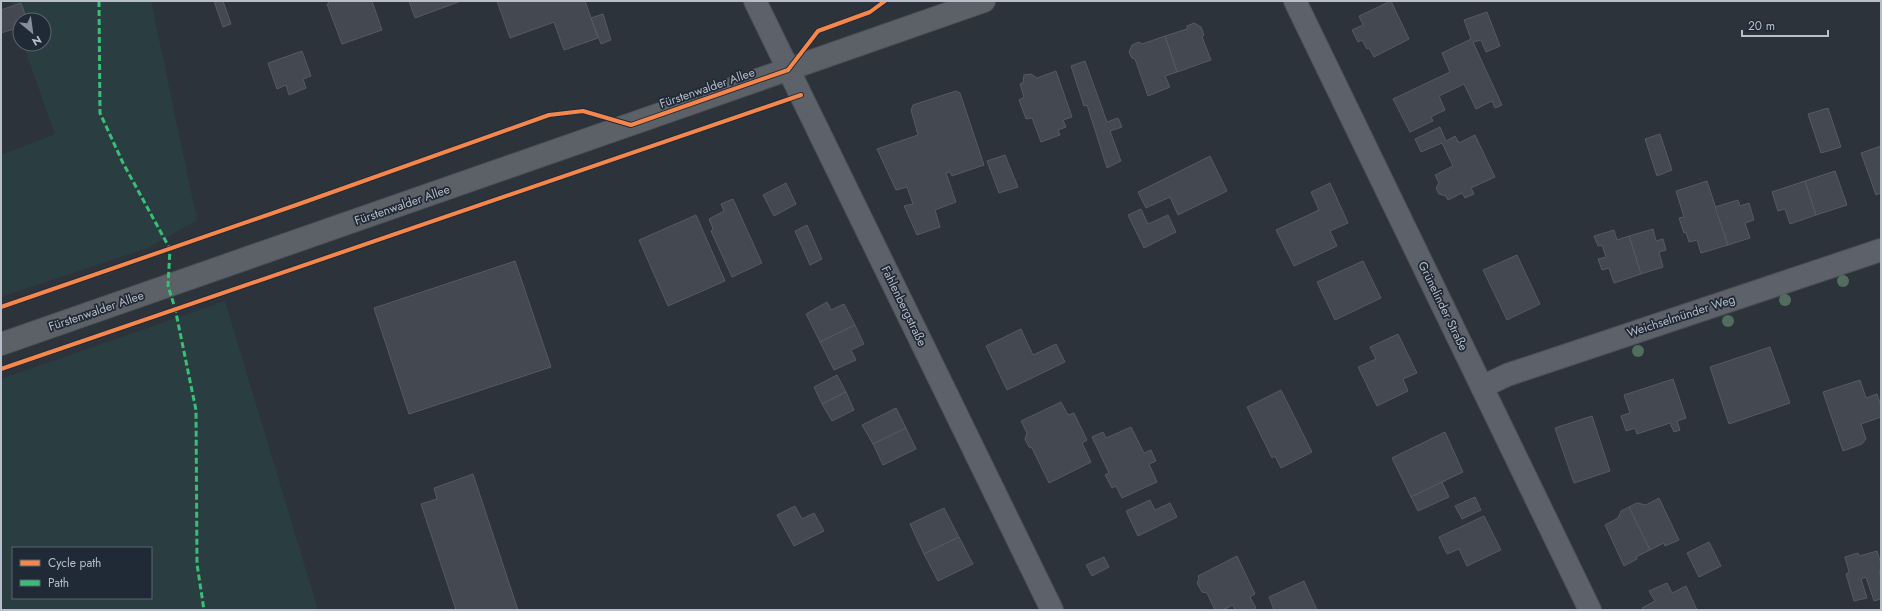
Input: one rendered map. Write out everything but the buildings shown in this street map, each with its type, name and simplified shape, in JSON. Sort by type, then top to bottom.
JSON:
[{"type":"main road","name":"Fürstenwalder Allee","points":[[1,344],[984,1]]},
{"type":"street","name":"Fahlenbergstraße","points":[[755,1],[1052,610]]},
{"type":"street","name":"Grünelinder Straße","points":[[1295,1],[1590,610]]},
{"type":"street","name":"Weichselmünder Weg","points":[[1482,387],[1507,374],[1881,250]]},
{"type":"green space","points":[[11,1],[151,1],[197,220],[148,248],[1,297],[1,155],[55,134],[26,52],[52,52],[52,12],[24,12],[21,3],[13,6]]},
{"type":"green space","points":[[225,301],[318,610],[1,610],[1,379]]},
{"type":"marked path","points":[[99,1],[100,113],[123,163],[170,249],[168,286],[175,308],[196,410],[197,564],[204,610]]},
{"type":"cycle path","points":[[1,307],[299,204],[549,115],[583,111],[631,125],[788,70],[818,31],[870,12],[885,1]]},
{"type":"cycle path","points":[[1,369],[801,95]]}]
